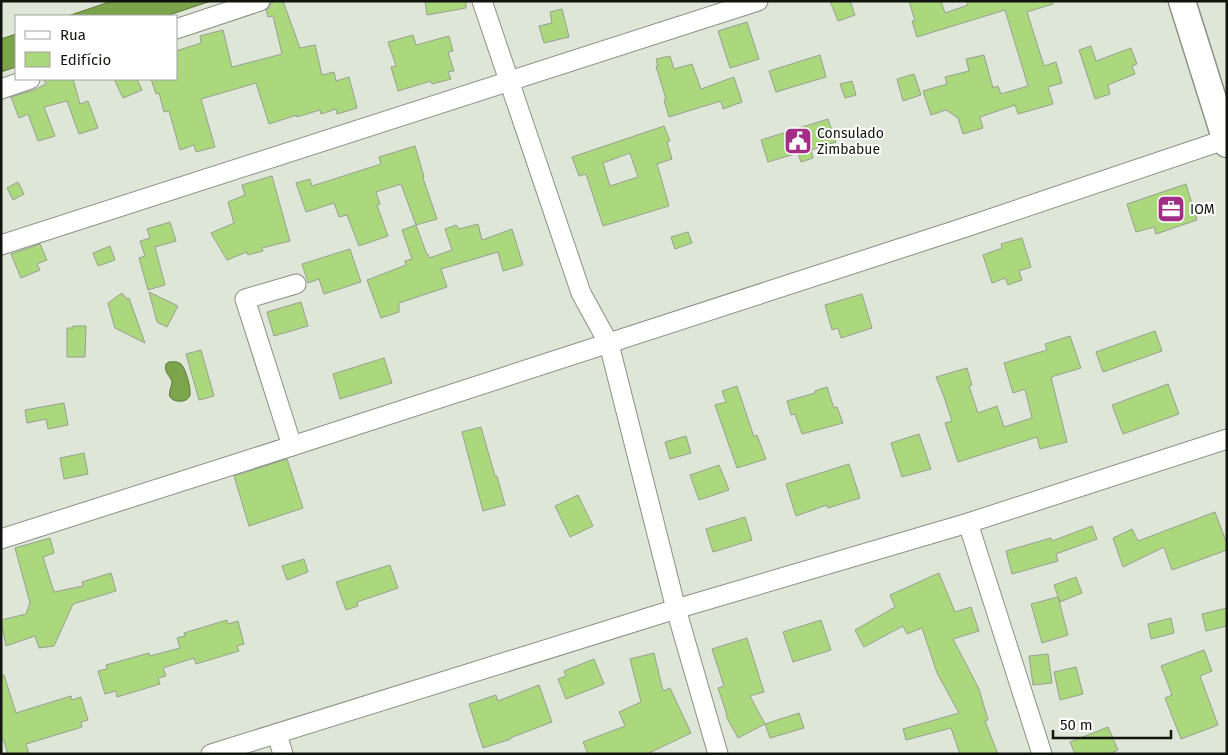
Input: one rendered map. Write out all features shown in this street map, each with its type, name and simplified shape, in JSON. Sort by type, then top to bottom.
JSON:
[{"type":"street","points":[[178,29],[260,1]]},
{"type":"street","points":[[482,1],[581,293],[609,344],[676,609],[718,754]]},
{"type":"street","points":[[1,245],[758,1]]},
{"type":"street","points":[[1,539],[609,344],[1226,140],[1182,1]]},
{"type":"street","points":[[1,89],[27,80]]},
{"type":"street","points":[[292,446],[245,300],[296,284]]},
{"type":"street","points":[[211,754],[676,609],[968,523],[1227,439]]},
{"type":"street","points":[[968,523],[1042,754]]},
{"type":"street","points":[[277,734],[283,754]]},
{"type":"shaded area","points":[[112,1],[211,1],[169,15],[71,15]]},
{"type":"shaded area","points":[[15,34],[15,67],[1,72],[1,39]]},
{"type":"shaded area","points":[[177,362],[183,366],[190,388],[190,395],[187,400],[175,400],[170,397],[172,381],[166,371],[166,364]]},
{"type":"building","points":[[283,1],[300,48],[315,45],[322,75],[334,72],[336,81],[349,77],[357,108],[337,114],[336,109],[321,114],[320,110],[269,124],[256,83],[201,99],[215,147],[196,152],[194,145],[180,150],[169,111],[164,112],[159,93],[156,94],[151,80],[178,80],[178,50],[201,43],[200,36],[223,30],[232,67],[282,54],[273,16],[268,17],[266,10],[271,3]]},
{"type":"building","points":[[425,1],[466,1],[466,8],[427,15]]},
{"type":"building","points":[[830,1],[850,1],[855,15],[838,21]]},
{"type":"building","points":[[909,1],[941,1],[945,13],[968,5],[966,1],[1053,1],[1053,4],[1027,12],[1044,66],[1056,62],[1062,83],[1048,87],[1053,104],[1018,114],[1015,105],[980,117],[983,128],[963,134],[958,118],[946,110],[931,115],[923,91],[947,84],[945,77],[969,71],[966,59],[984,55],[993,88],[998,86],[1001,94],[1028,86],[1005,10],[917,37],[912,21],[915,21]]},
{"type":"building","points":[[562,9],[569,37],[544,43],[539,26],[552,23],[550,12]]},
{"type":"building","points":[[747,22],[759,59],[730,68],[718,31]]},
{"type":"building","points":[[413,35],[416,45],[449,36],[453,51],[448,52],[454,71],[448,72],[451,79],[432,84],[431,81],[398,91],[391,67],[396,66],[388,42]]},
{"type":"building","points":[[1091,46],[1096,61],[1131,48],[1137,64],[1132,66],[1135,74],[1108,85],[1110,94],[1095,99],[1079,50]]},
{"type":"building","points":[[820,55],[826,77],[776,92],[769,71]]},
{"type":"building","points":[[670,56],[674,69],[692,64],[701,89],[734,77],[742,102],[723,109],[721,101],[669,117],[664,100],[666,99],[656,66],[658,66],[656,59]]},
{"type":"building","points":[[914,74],[921,95],[903,101],[897,79]]},
{"type":"building","points":[[44,80],[73,80],[80,104],[88,101],[98,128],[79,134],[67,101],[44,107],[55,136],[38,141],[28,114],[19,118],[11,97],[46,84]]},
{"type":"building","points":[[114,80],[137,80],[142,90],[123,98]]},
{"type":"building","points":[[852,81],[856,95],[845,98],[840,84]]},
{"type":"building","name":"Consulado Zimbabue","points":[[828,119],[836,142],[811,150],[813,158],[801,162],[798,153],[768,162],[761,140]]},
{"type":"building","points":[[664,126],[670,141],[667,142],[672,159],[657,164],[669,206],[603,226],[586,174],[579,176],[572,157]],"holes":[[[630,153],[638,177],[610,186],[603,163]]]},
{"type":"building","points":[[415,146],[423,178],[437,219],[416,225],[401,184],[376,192],[380,204],[377,205],[388,236],[359,246],[347,215],[339,217],[334,203],[306,212],[296,183],[310,179],[312,186],[381,164],[379,157]]},
{"type":"building","points":[[272,176],[290,241],[262,248],[263,251],[248,255],[247,252],[227,260],[211,233],[234,223],[228,202],[245,195],[242,185]]},
{"type":"building","points":[[18,182],[24,194],[13,200],[7,188]]},
{"type":"building","name":"IOM","points":[[1186,184],[1197,220],[1156,234],[1154,227],[1136,232],[1127,204]]},
{"type":"building","points":[[170,222],[176,241],[155,247],[165,285],[148,290],[139,258],[145,256],[140,241],[150,238],[147,229]]},
{"type":"building","points":[[478,224],[482,240],[512,229],[523,265],[503,271],[498,252],[441,269],[447,287],[399,303],[399,312],[381,318],[367,280],[406,265],[405,261],[412,259],[402,230],[416,225],[429,258],[452,250],[445,229],[456,225],[459,229]]},
{"type":"building","points":[[688,232],[692,243],[675,249],[671,237]]},
{"type":"building","points":[[1022,238],[1031,267],[1019,271],[1022,280],[1008,285],[1005,278],[992,283],[983,255],[1002,248],[1001,244]]},
{"type":"building","points":[[40,244],[47,260],[37,264],[40,270],[21,278],[11,254]]},
{"type":"building","points":[[110,246],[115,260],[98,266],[93,253]]},
{"type":"building","points":[[350,249],[361,282],[324,294],[319,279],[308,283],[302,264]]},
{"type":"building","points":[[149,292],[178,306],[167,327],[157,322]]},
{"type":"building","points":[[122,293],[127,299],[129,298],[145,343],[115,328],[108,303]]},
{"type":"building","points":[[862,294],[872,328],[841,338],[838,328],[832,330],[825,305]]},
{"type":"building","points":[[301,302],[308,326],[274,336],[267,312]]},
{"type":"building","points":[[73,326],[86,326],[85,357],[67,357],[67,328],[73,328]]},
{"type":"building","points":[[1155,331],[1162,351],[1103,372],[1096,352]]},
{"type":"building","points":[[1070,336],[1081,368],[1051,377],[1067,442],[1040,449],[1037,437],[958,462],[945,423],[952,421],[936,377],[967,368],[972,385],[969,386],[978,413],[997,406],[1004,427],[1032,418],[1025,389],[1013,393],[1004,363],[1047,350],[1045,344]]},
{"type":"building","points":[[201,350],[214,396],[199,400],[186,354]]},
{"type":"building","points":[[384,358],[392,383],[340,399],[333,374]]},
{"type":"building","points":[[1168,384],[1179,414],[1123,434],[1112,405]]},
{"type":"building","points":[[737,386],[754,437],[757,435],[766,459],[737,468],[715,405],[726,402],[722,391]]},
{"type":"building","points":[[827,387],[834,408],[837,407],[843,423],[802,434],[795,414],[791,415],[787,401],[815,393],[815,391]]},
{"type":"building","points":[[64,403],[68,425],[48,429],[46,419],[27,423],[25,410]]},
{"type":"building","points":[[481,427],[505,505],[483,511],[462,432]]},
{"type":"building","points":[[919,434],[931,469],[902,477],[891,443]]},
{"type":"building","points":[[686,436],[691,453],[670,459],[665,442]]},
{"type":"building","points":[[84,453],[88,474],[64,479],[60,458]]},
{"type":"building","points":[[287,459],[303,508],[249,526],[234,476]]},
{"type":"building","points":[[849,464],[860,498],[828,508],[827,505],[796,516],[786,484]]},
{"type":"building","points":[[719,465],[729,490],[699,500],[690,475]]},
{"type":"building","points":[[578,495],[593,526],[570,537],[555,506]]},
{"type":"building","points":[[1215,512],[1227,544],[1227,550],[1172,570],[1164,547],[1123,567],[1113,538],[1132,529],[1138,541]]},
{"type":"building","points":[[745,517],[752,540],[713,552],[706,529]]},
{"type":"building","points":[[1092,526],[1097,539],[1056,554],[1058,561],[1012,574],[1006,551],[1051,538],[1052,541]]},
{"type":"building","points":[[50,538],[54,553],[43,557],[54,592],[83,586],[82,582],[111,573],[116,591],[73,604],[54,646],[39,648],[35,636],[6,646],[1,620],[26,614],[30,603],[15,548]]},
{"type":"building","points":[[304,559],[308,572],[287,580],[282,566]]},
{"type":"building","points":[[390,565],[398,588],[357,602],[358,606],[346,610],[336,582]]},
{"type":"building","points":[[939,573],[955,612],[971,607],[979,631],[953,639],[979,689],[988,720],[985,721],[998,754],[960,754],[951,728],[906,740],[903,729],[959,713],[937,673],[922,628],[907,634],[903,626],[864,647],[855,630],[895,607],[890,595]]},
{"type":"building","points":[[1076,577],[1082,593],[1060,602],[1054,585]]},
{"type":"building","points":[[1058,597],[1068,635],[1042,643],[1031,604]]},
{"type":"building","points":[[1227,608],[1227,626],[1206,631],[1202,614]]},
{"type":"building","points":[[1171,618],[1174,633],[1151,639],[1148,624]]},
{"type":"building","points":[[227,620],[228,624],[238,621],[244,644],[237,646],[239,651],[196,664],[194,658],[163,668],[166,676],[158,678],[160,684],[117,697],[116,691],[105,694],[98,671],[107,669],[106,665],[149,653],[150,656],[180,648],[177,638],[185,636],[184,633]]},
{"type":"building","points":[[821,620],[831,650],[793,662],[783,632]]},
{"type":"building","points":[[747,638],[764,692],[750,696],[765,724],[738,738],[726,716],[718,688],[724,686],[712,649]]},
{"type":"building","points":[[1204,650],[1212,671],[1200,676],[1218,725],[1181,739],[1165,698],[1172,695],[1161,666]]},
{"type":"building","points":[[654,653],[663,691],[670,688],[691,733],[647,754],[588,754],[583,742],[625,726],[619,712],[641,702],[630,659]]},
{"type":"building","points":[[1048,654],[1052,683],[1033,685],[1029,656]]},
{"type":"building","points":[[594,659],[604,684],[566,699],[558,679],[566,676],[564,671]]},
{"type":"building","points":[[1076,667],[1083,694],[1060,700],[1054,672]]},
{"type":"building","points":[[1,675],[4,675],[16,713],[71,696],[72,700],[81,697],[88,720],[81,722],[82,727],[26,744],[29,754],[8,754],[1,733]]},
{"type":"building","points":[[539,685],[552,722],[483,748],[469,704],[496,695],[498,701]]},
{"type":"building","points":[[799,713],[804,728],[770,738],[765,724]]},
{"type":"building","points":[[1108,727],[1118,750],[1109,754],[1075,754],[1070,742]]},
{"type":"place","name":"Consulado Zimbabue","points":[[798,141]]},
{"type":"place","name":"IOM","points":[[1171,209]]}]
